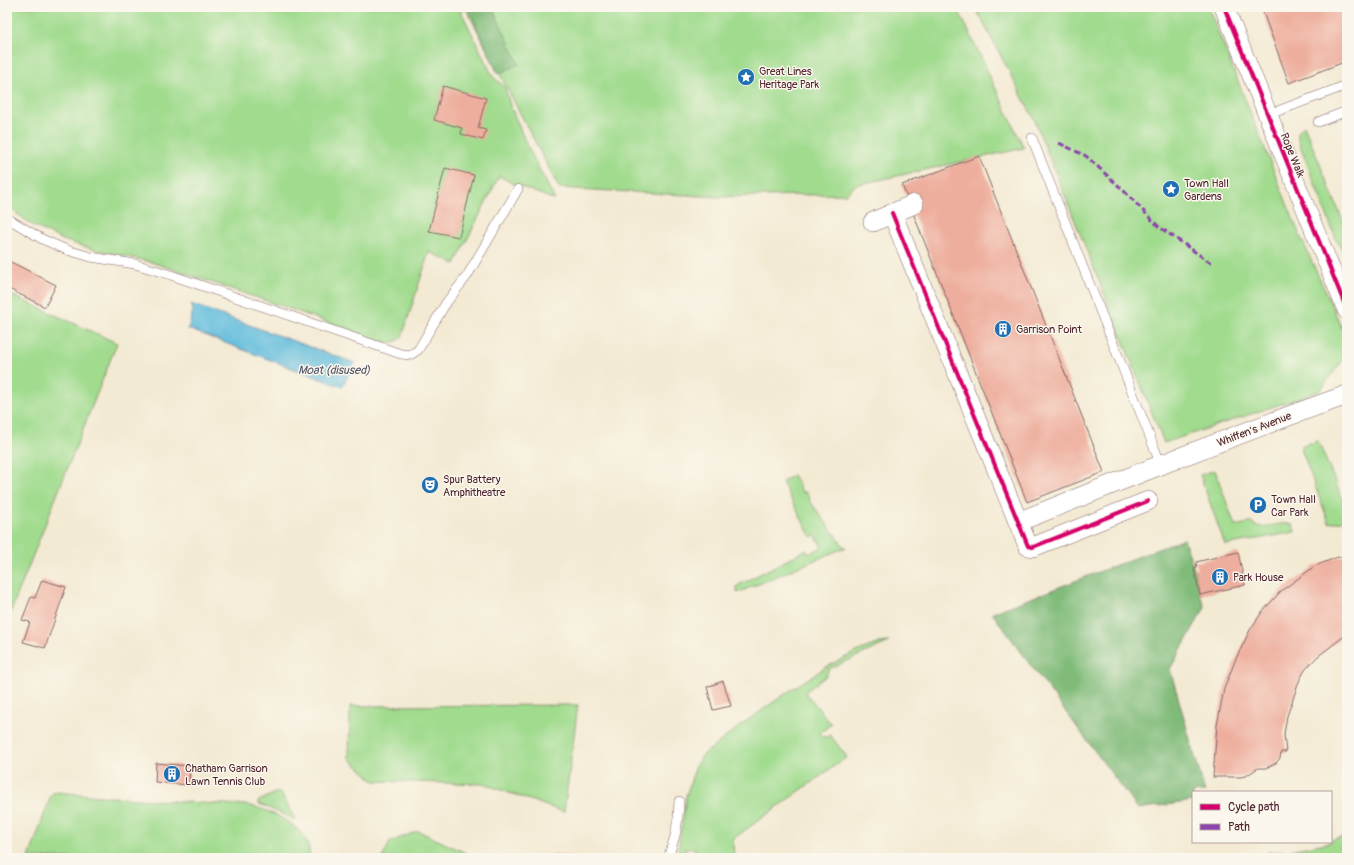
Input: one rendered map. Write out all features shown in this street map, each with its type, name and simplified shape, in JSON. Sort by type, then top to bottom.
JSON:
[{"type":"street","name":"Rope Walk","points":[[1224,7],[1347,310]]},
{"type":"street","points":[[873,222],[914,204]]},
{"type":"street","points":[[892,213],[1027,545],[1031,547],[1148,500]]},
{"type":"street","name":"Whiffen's Avenue","points":[[1018,522],[1268,423],[1347,394]]},
{"type":"lane","points":[[1267,115],[1347,85]]},
{"type":"lane","points":[[1318,122],[1347,111]]},
{"type":"lane","points":[[1032,138],[1161,465]]},
{"type":"lane","points":[[7,218],[42,239],[67,250],[91,257],[135,264],[168,274],[348,337],[401,354],[410,355],[418,350],[446,303],[467,276],[518,188]]},
{"type":"lane","points":[[668,858],[675,836],[678,801]]},
{"type":"green space","points":[[7,7],[459,7],[493,77],[505,87],[510,105],[525,141],[555,200],[514,184],[499,176],[455,264],[429,252],[402,337],[397,341],[392,342],[380,341],[151,262],[92,249],[63,240],[32,225],[7,206]]},
{"type":"green space","name":"Great Lines Heritage Park","points":[[465,7],[957,7],[1024,148],[856,185],[846,194],[719,197],[559,188]]},
{"type":"green space","points":[[468,7],[492,7],[519,64],[498,74]]},
{"type":"green space","name":"Town Hall Gardens","points":[[975,7],[1208,7],[1298,231],[1347,339],[1347,354],[1320,391],[1164,443],[1034,119]]},
{"type":"green space","points":[[1304,125],[1347,231],[1347,258],[1336,239],[1298,140],[1298,132]]},
{"type":"green space","points":[[7,293],[117,343],[7,621]]},
{"type":"green space","points":[[1318,441],[1347,510],[1347,520],[1329,523],[1300,446]]},
{"type":"green space","points":[[1215,470],[1235,526],[1252,522],[1255,526],[1260,527],[1285,523],[1293,525],[1295,532],[1225,545],[1200,475]]},
{"type":"green space","points":[[793,475],[803,493],[806,492],[810,498],[809,500],[835,535],[836,534],[844,547],[846,547],[737,593],[737,586],[806,550],[809,554],[822,547],[815,535],[811,537],[782,482]]},
{"type":"green space","points":[[1184,539],[1194,569],[1200,595],[1205,607],[1170,669],[1205,791],[1192,791],[1192,801],[1138,809],[992,613]]},
{"type":"green space","points":[[889,642],[829,669],[826,676],[805,692],[831,724],[820,733],[823,737],[830,735],[847,757],[734,838],[734,858],[695,858],[696,849],[685,848],[684,858],[677,858],[686,796],[696,765],[702,756],[741,725],[828,666],[856,652],[879,643]]},
{"type":"green space","points":[[578,705],[564,812],[484,784],[374,781],[349,758],[350,706]]},
{"type":"green space","points":[[56,792],[251,806],[280,817],[299,831],[309,848],[309,858],[29,858],[51,795]]},
{"type":"green space","points":[[277,792],[282,795],[294,819],[257,803]]},
{"type":"green space","points":[[418,831],[477,858],[382,858],[390,842]]},
{"type":"green space","points":[[1347,836],[1347,858],[1276,858],[1267,852],[1285,851],[1332,843],[1332,840]]},
{"type":"water","name":"Moat (disused)","points":[[191,304],[355,363],[342,387],[188,329],[193,310]]},
{"type":"building","points":[[1261,7],[1347,7],[1347,61],[1289,83]]},
{"type":"building","points":[[443,86],[486,98],[478,128],[486,130],[483,140],[461,134],[462,128],[434,120]]},
{"type":"building","name":"Garrison Point","points":[[979,156],[1104,472],[1027,502],[902,185]]},
{"type":"building","points":[[445,168],[474,175],[459,237],[429,231]]},
{"type":"building","points":[[7,260],[56,285],[45,307],[7,288]]},
{"type":"building","name":"Park House","points":[[1238,552],[1245,585],[1200,595],[1194,569],[1197,568],[1196,562]]},
{"type":"building","points":[[1338,557],[1347,557],[1347,634],[1317,657],[1305,670],[1300,679],[1287,716],[1284,734],[1286,752],[1281,752],[1280,758],[1276,763],[1266,768],[1258,768],[1246,776],[1213,777],[1217,725],[1224,689],[1235,661],[1250,630],[1262,612],[1281,591],[1315,566]]},
{"type":"building","points":[[42,580],[66,587],[45,648],[23,642],[30,622],[22,620],[31,597],[35,598]]},
{"type":"building","points":[[723,681],[731,706],[713,710],[707,687]]},
{"type":"building","name":"Chatham Garrison Lawn Tennis Club","points":[[156,763],[190,766],[189,785],[155,782]]},
{"type":"building","points":[[554,854],[577,857],[577,858],[554,858]]},
{"type":"marked path","points":[[1059,143],[1086,156],[1122,189],[1158,226],[1211,263]]},
{"type":"cycle path","points":[[1224,7],[1347,310]]},
{"type":"cycle path","points":[[892,213],[1028,546],[1033,547],[1148,501]]},
{"type":"place","name":"Great Lines Heritage Park","points":[[746,77]]},
{"type":"place","name":"Town Hall Gardens","points":[[1171,189]]},
{"type":"place","name":"Garrison Point","points":[[1003,329]]},
{"type":"place","name":"Spur Battery Amphitheatre","points":[[430,485]]},
{"type":"place","name":"Town Hall Car Park","points":[[1258,505]]},
{"type":"place","name":"Park House","points":[[1220,577]]},
{"type":"place","name":"Chatham Garrison Lawn Tennis Club","points":[[172,774]]}]
